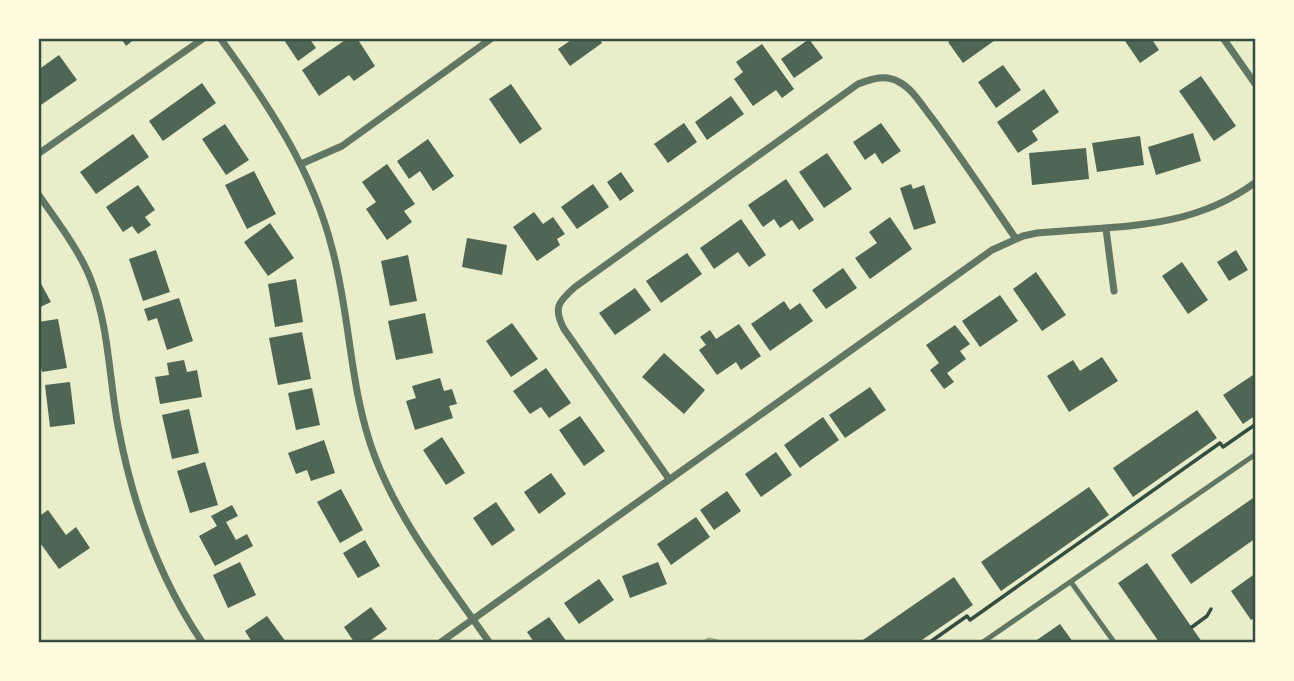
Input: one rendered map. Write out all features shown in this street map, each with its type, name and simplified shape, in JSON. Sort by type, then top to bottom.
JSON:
[{"type":"street","points":[[38,154],[204,38]]},
{"type":"street","points":[[220,38],[285,132],[317,201],[342,292],[352,368],[361,413],[375,458],[420,544],[489,642]]},
{"type":"street","points":[[301,164],[342,146],[492,38]]},
{"type":"street","points":[[1223,38],[1255,86]]},
{"type":"street","points":[[669,479],[564,329],[557,309],[562,298],[858,84],[884,77],[909,88],[1016,239]]},
{"type":"street","points":[[441,642],[992,250],[1037,233],[1158,224],[1223,203],[1255,182]]},
{"type":"street","points":[[38,194],[91,278],[104,326],[118,427],[133,490],[144,525],[169,583],[202,642]]},
{"type":"street","points":[[1106,229],[1114,291]]},
{"type":"lane","points":[[982,642],[1255,454]]},
{"type":"lane","points":[[1071,582],[1114,642]]},
{"type":"path","points":[[930,642],[967,616],[970,620],[1220,443],[1223,446],[1255,424]]},
{"type":"path","points":[[1192,627],[1207,616],[1211,609]]},
{"type":"building","points":[[121,38],[136,38],[126,46]]},
{"type":"building","points":[[309,38],[316,48],[298,61],[284,40]]},
{"type":"building","points":[[348,38],[357,38],[375,66],[354,81],[349,75],[319,96],[302,70]]},
{"type":"building","points":[[574,38],[599,38],[602,43],[570,66],[558,49]]},
{"type":"building","points":[[953,38],[998,38],[963,63],[948,42]]},
{"type":"building","points":[[1123,38],[1151,38],[1159,50],[1140,63]]},
{"type":"building","points":[[809,39],[823,58],[794,78],[781,59]]},
{"type":"building","points":[[762,44],[794,89],[782,98],[776,90],[753,106],[734,79],[743,72],[736,62]]},
{"type":"building","points":[[59,55],[77,80],[38,107],[38,70]]},
{"type":"building","points":[[1003,65],[1021,90],[996,108],[978,82]]},
{"type":"building","points":[[1201,76],[1236,126],[1214,141],[1179,91]]},
{"type":"building","points":[[202,83],[216,103],[163,141],[149,121]]},
{"type":"building","points":[[511,84],[542,129],[520,144],[489,99]]},
{"type":"building","points":[[1044,89],[1059,112],[1032,131],[1038,140],[1018,153],[997,122]]},
{"type":"building","points":[[731,96],[744,114],[707,140],[695,122]]},
{"type":"building","points":[[684,123],[697,142],[668,163],[654,144]]},
{"type":"building","points":[[881,123],[901,151],[882,164],[875,153],[865,160],[853,142]]},
{"type":"building","points":[[225,124],[249,160],[226,175],[202,139]]},
{"type":"building","points":[[1193,133],[1201,161],[1156,175],[1148,147]]},
{"type":"building","points":[[133,134],[149,157],[96,194],[80,172]]},
{"type":"building","points":[[1140,136],[1144,165],[1097,172],[1092,143]]},
{"type":"building","points":[[428,139],[454,176],[433,191],[420,171],[409,179],[397,161]]},
{"type":"building","points":[[1086,148],[1089,179],[1032,185],[1029,153]]},
{"type":"building","points":[[827,153],[852,189],[824,208],[799,172]]},
{"type":"building","points":[[387,164],[415,204],[404,211],[412,222],[387,240],[366,209],[376,202],[362,182]]},
{"type":"building","points":[[254,171],[276,214],[247,229],[225,185]]},
{"type":"building","points":[[621,172],[634,191],[620,201],[607,182]]},
{"type":"building","points":[[786,179],[814,220],[799,230],[792,220],[780,228],[774,219],[763,227],[748,205]]},
{"type":"building","points":[[593,184],[609,207],[577,229],[561,207]]},
{"type":"building","points":[[911,184],[913,189],[924,185],[936,223],[914,230],[900,188]]},
{"type":"building","points":[[138,185],[155,210],[145,217],[151,225],[138,234],[132,226],[123,232],[106,207]]},
{"type":"building","points":[[534,212],[543,224],[553,217],[565,234],[557,239],[560,245],[537,261],[513,227]]},
{"type":"building","points":[[890,217],[912,249],[870,279],[855,258],[877,243],[869,232]]},
{"type":"building","points":[[741,219],[766,255],[749,267],[738,252],[714,269],[700,248]]},
{"type":"building","points":[[270,223],[294,258],[268,276],[244,242]]},
{"type":"building","points":[[467,238],[507,245],[502,275],[462,267]]},
{"type":"building","points":[[156,250],[170,292],[143,301],[129,259]]},
{"type":"building","points":[[1236,250],[1248,270],[1229,281],[1217,262]]},
{"type":"building","points":[[687,253],[702,274],[661,303],[646,281]]},
{"type":"building","points":[[408,255],[417,301],[390,306],[381,261]]},
{"type":"building","points":[[1182,262],[1208,300],[1188,314],[1162,276]]},
{"type":"building","points":[[843,268],[857,288],[826,309],[812,290]]},
{"type":"building","points":[[1036,272],[1066,315],[1042,331],[1013,289]]},
{"type":"building","points":[[38,278],[51,302],[38,308]]},
{"type":"building","points":[[296,279],[303,322],[275,327],[268,284]]},
{"type":"building","points":[[635,288],[651,310],[615,335],[599,313]]},
{"type":"building","points":[[1000,295],[1018,321],[980,347],[962,321]]},
{"type":"building","points":[[179,298],[193,341],[167,350],[157,318],[148,321],[144,309]]},
{"type":"building","points":[[784,301],[790,310],[800,303],[813,321],[770,351],[751,324]]},
{"type":"building","points":[[425,313],[433,353],[396,360],[388,321]]},
{"type":"building","points":[[58,319],[67,368],[42,372],[38,355],[38,322]]},
{"type":"building","points":[[512,323],[538,359],[511,377],[486,341]]},
{"type":"building","points":[[739,324],[761,356],[741,370],[736,362],[717,375],[699,350],[706,345],[700,337],[710,330],[716,339]]},
{"type":"building","points":[[955,325],[970,344],[960,351],[966,359],[947,373],[954,382],[944,389],[930,370],[939,363],[926,345]]},
{"type":"building","points":[[302,332],[311,379],[278,385],[269,338]]},
{"type":"building","points":[[664,353],[705,390],[684,414],[642,377]]},
{"type":"building","points":[[1102,357],[1118,381],[1069,412],[1047,376],[1073,360],[1080,371]]},
{"type":"building","points":[[184,360],[187,372],[197,370],[202,397],[160,404],[155,377],[169,375],[167,363]]},
{"type":"building","points":[[546,368],[571,403],[549,418],[541,407],[530,414],[513,391]]},
{"type":"building","points":[[1256,373],[1256,415],[1243,424],[1223,395]]},
{"type":"building","points":[[440,378],[444,391],[452,389],[457,404],[449,406],[453,418],[415,430],[406,401],[416,398],[412,386]]},
{"type":"building","points":[[70,382],[75,424],[50,427],[45,385]]},
{"type":"building","points":[[870,387],[886,410],[845,438],[829,415]]},
{"type":"building","points":[[312,388],[320,425],[296,430],[288,393]]},
{"type":"building","points":[[189,409],[199,453],[172,459],[162,415]]},
{"type":"building","points":[[1197,410],[1217,438],[1133,497],[1113,468]]},
{"type":"building","points":[[580,416],[605,451],[584,466],[559,430]]},
{"type":"building","points":[[823,417],[839,440],[800,468],[784,445]]},
{"type":"building","points":[[442,437],[465,473],[446,485],[423,450]]},
{"type":"building","points":[[324,440],[335,473],[311,481],[307,470],[296,474],[288,453]]},
{"type":"building","points":[[776,452],[792,475],[761,497],[745,474]]},
{"type":"building","points":[[205,462],[218,505],[190,513],[177,471]]},
{"type":"building","points":[[551,473],[566,494],[539,514],[524,492]]},
{"type":"building","points":[[1089,487],[1109,515],[1001,591],[981,562]]},
{"type":"building","points":[[341,489],[363,530],[340,543],[317,502]]},
{"type":"building","points":[[727,491],[741,511],[714,530],[700,510]]},
{"type":"building","points":[[1256,496],[1256,538],[1191,584],[1171,555]]},
{"type":"building","points":[[496,502],[515,530],[492,546],[473,518]]},
{"type":"building","points":[[232,505],[238,516],[226,522],[236,540],[247,534],[253,546],[215,566],[199,536],[217,526],[211,516]]},
{"type":"building","points":[[48,510],[66,535],[76,527],[90,548],[59,569],[38,540],[38,517]]},
{"type":"building","points":[[696,517],[710,537],[671,565],[657,544]]},
{"type":"building","points":[[365,540],[380,566],[358,578],[343,553]]},
{"type":"building","points":[[240,562],[256,595],[228,608],[213,575]]},
{"type":"building","points":[[658,562],[667,584],[630,598],[622,576]]},
{"type":"building","points":[[1147,563],[1202,642],[1159,642],[1118,583]]},
{"type":"building","points":[[1256,573],[1256,617],[1251,620],[1231,591]]},
{"type":"building","points":[[954,577],[973,605],[919,642],[860,642]]},
{"type":"building","points":[[599,579],[614,600],[579,624],[564,603]]},
{"type":"building","points":[[371,607],[387,629],[368,642],[354,642],[344,627]]},
{"type":"building","points":[[267,616],[286,642],[252,642],[245,631]]},
{"type":"building","points":[[549,617],[567,642],[534,642],[527,632]]},
{"type":"building","points":[[1060,624],[1073,642],[1034,642]]},
{"type":"waterway","points":[[705,642],[718,642]]}]
